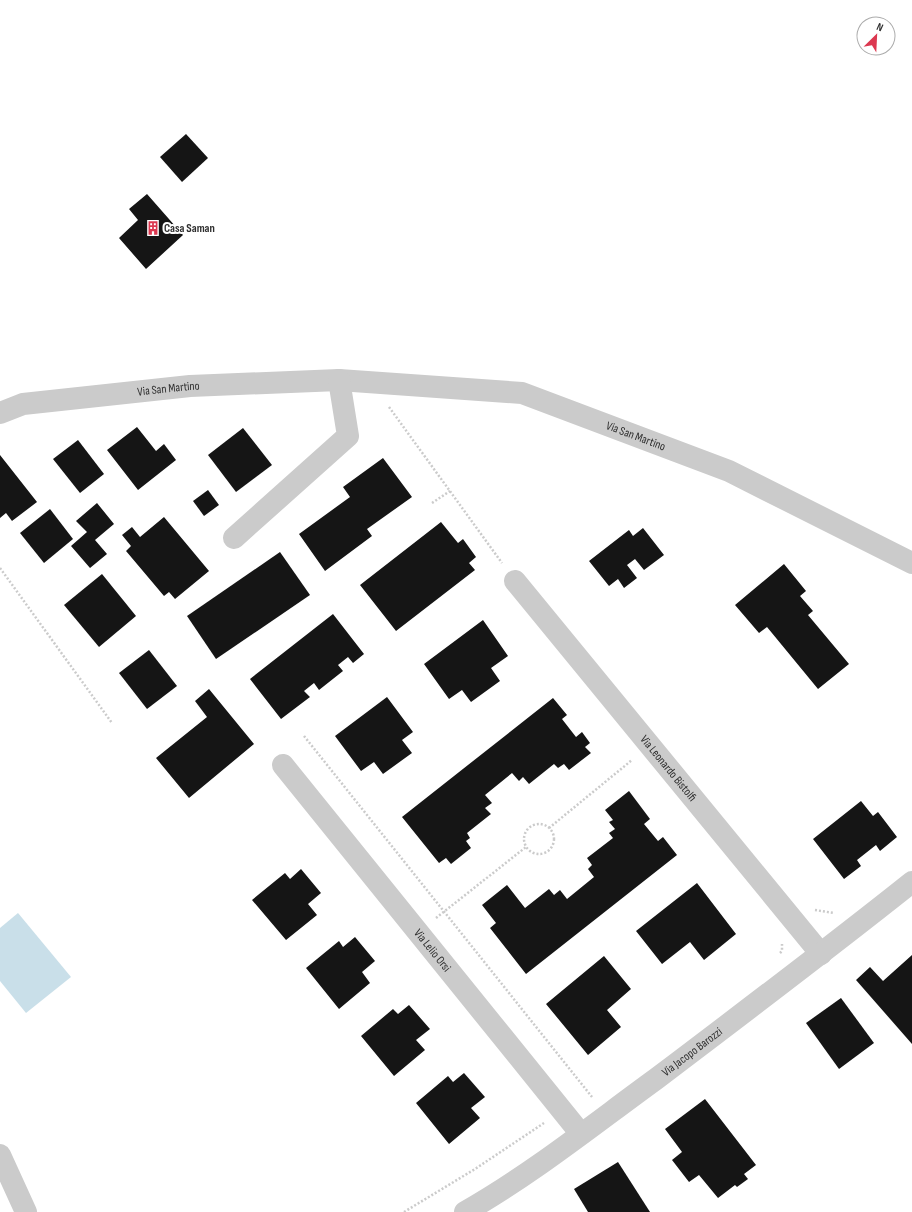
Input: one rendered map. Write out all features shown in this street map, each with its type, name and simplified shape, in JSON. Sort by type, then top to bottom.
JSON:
[{"type":"street","name":"Via San Martino","points":[[0,413],[23,404],[190,386],[339,380],[522,393],[729,471],[912,563]]},
{"type":"street","points":[[234,538],[348,436],[339,380]]},
{"type":"street","name":"Via Leonardo Bistolfi","points":[[515,581],[821,954]]},
{"type":"street","name":"Via Lelio Orsi","points":[[283,765],[582,1134]]},
{"type":"street","name":"Via Jacopo Barozzi","points":[[465,1212],[484,1202],[582,1134],[821,954],[912,882]]},
{"type":"street","points":[[0,1155],[26,1212]]},
{"type":"path","points":[[371,382],[515,581]]},
{"type":"path","points":[[432,503],[450,490]]},
{"type":"path","points":[[0,568],[112,723]]},
{"type":"path","points":[[304,736],[593,1097],[588,1101]]},
{"type":"path","points":[[549,828],[650,745]]},
{"type":"path","points":[[540,824],[549,828],[552,832],[554,842],[549,851],[540,854],[530,851],[526,847],[524,838],[528,830],[540,824]]},
{"type":"path","points":[[418,932],[526,847]]},
{"type":"path","points":[[776,956],[782,951],[781,935],[814,910],[836,913]]},
{"type":"path","points":[[404,1212],[475,1170],[545,1122],[544,1115],[557,1105]]},
{"type":"water","points":[[18,913],[71,977],[26,1013],[0,981],[0,928]]},
{"type":"building","points":[[186,134],[208,158],[182,182],[160,157]]},
{"type":"building","name":"Casa Saman","points":[[147,194],[183,235],[146,269],[119,238],[138,220],[129,209]]},
{"type":"building","points":[[137,427],[156,451],[164,444],[176,460],[138,490],[107,450]]},
{"type":"building","points":[[243,428],[272,465],[236,492],[208,455]]},
{"type":"building","points":[[78,440],[104,474],[80,493],[53,459]]},
{"type":"building","points":[[0,455],[37,502],[12,521],[6,513],[0,518]]},
{"type":"building","points":[[383,458],[412,497],[367,529],[372,536],[325,571],[299,534],[350,497],[343,487]]},
{"type":"building","points":[[208,490],[219,505],[204,516],[193,501]]},
{"type":"building","points":[[97,503],[114,524],[95,540],[107,554],[90,568],[71,546],[87,532],[76,521]]},
{"type":"building","points":[[50,509],[73,539],[44,563],[20,533]]},
{"type":"building","points":[[164,517],[209,571],[175,599],[169,592],[164,596],[126,551],[131,546],[122,535],[132,527],[140,537]]},
{"type":"building","points":[[441,522],[458,543],[463,539],[476,557],[469,563],[475,570],[396,631],[360,585]]},
{"type":"building","points":[[643,528],[664,555],[644,570],[635,559],[627,565],[637,578],[624,588],[618,579],[609,586],[589,561],[629,530],[633,536]]},
{"type":"building","points":[[280,552],[310,595],[216,659],[187,616]]},
{"type":"building","points":[[784,564],[806,591],[800,596],[813,611],[808,615],[849,664],[818,689],[767,627],[759,633],[735,605]]},
{"type":"building","points":[[102,574],[136,616],[99,647],[64,605]]},
{"type":"building","points":[[333,614],[364,654],[353,663],[348,657],[338,665],[343,671],[319,690],[314,683],[304,691],[310,697],[281,719],[250,679]]},
{"type":"building","points":[[483,620],[508,656],[491,668],[500,681],[471,702],[462,690],[449,699],[424,664]]},
{"type":"building","points":[[149,650],[177,686],[147,709],[119,673]]},
{"type":"building","points":[[209,689],[254,744],[189,798],[156,758],[207,717],[195,701]]},
{"type":"building","points":[[387,697],[413,732],[402,740],[412,753],[383,774],[374,762],[361,771],[335,736]]},
{"type":"building","points":[[553,698],[567,715],[562,719],[576,737],[582,732],[590,743],[585,747],[591,753],[569,770],[564,764],[558,768],[554,764],[529,784],[523,777],[519,781],[512,773],[485,795],[492,803],[485,808],[491,814],[467,833],[470,838],[466,841],[471,848],[451,864],[446,858],[439,863],[402,817]]},
{"type":"building","points":[[629,791],[650,819],[644,824],[658,841],[663,837],[677,855],[526,974],[490,928],[496,923],[482,905],[507,885],[525,908],[549,889],[554,895],[560,890],[567,899],[594,877],[588,869],[592,865],[587,858],[613,838],[609,833],[615,829],[609,822],[613,820],[605,810]]},
{"type":"building","points":[[861,801],[873,816],[878,812],[897,837],[880,851],[876,845],[857,860],[861,866],[844,879],[813,839]]},
{"type":"building","points":[[301,869],[321,893],[308,904],[317,915],[286,940],[252,900],[285,873],[290,879]]},
{"type":"building","points":[[697,883],[736,934],[704,960],[690,942],[662,964],[636,931]]},
{"type":"building","points":[[355,937],[375,961],[362,972],[370,983],[339,1009],[306,968],[339,941],[343,947]]},
{"type":"building","points":[[912,955],[912,1044],[856,980],[870,967],[883,981]]},
{"type":"building","points":[[604,956],[631,989],[607,1010],[621,1027],[588,1055],[546,1004]]},
{"type":"building","points":[[841,998],[874,1043],[839,1069],[806,1023]]},
{"type":"building","points":[[409,1005],[430,1029],[416,1040],[425,1050],[394,1076],[361,1036],[393,1009],[398,1014]]},
{"type":"building","points":[[464,1073],[485,1097],[471,1108],[480,1118],[449,1144],[416,1103],[448,1076],[453,1082]]},
{"type":"building","points":[[705,1099],[756,1165],[744,1174],[748,1179],[737,1187],[735,1185],[718,1198],[699,1175],[689,1182],[672,1160],[682,1152],[665,1129]]},
{"type":"building","points":[[618,1162],[650,1212],[588,1212],[574,1189]]},
{"type":"place","name":"Casa Saman","points":[[153,228]]}]
